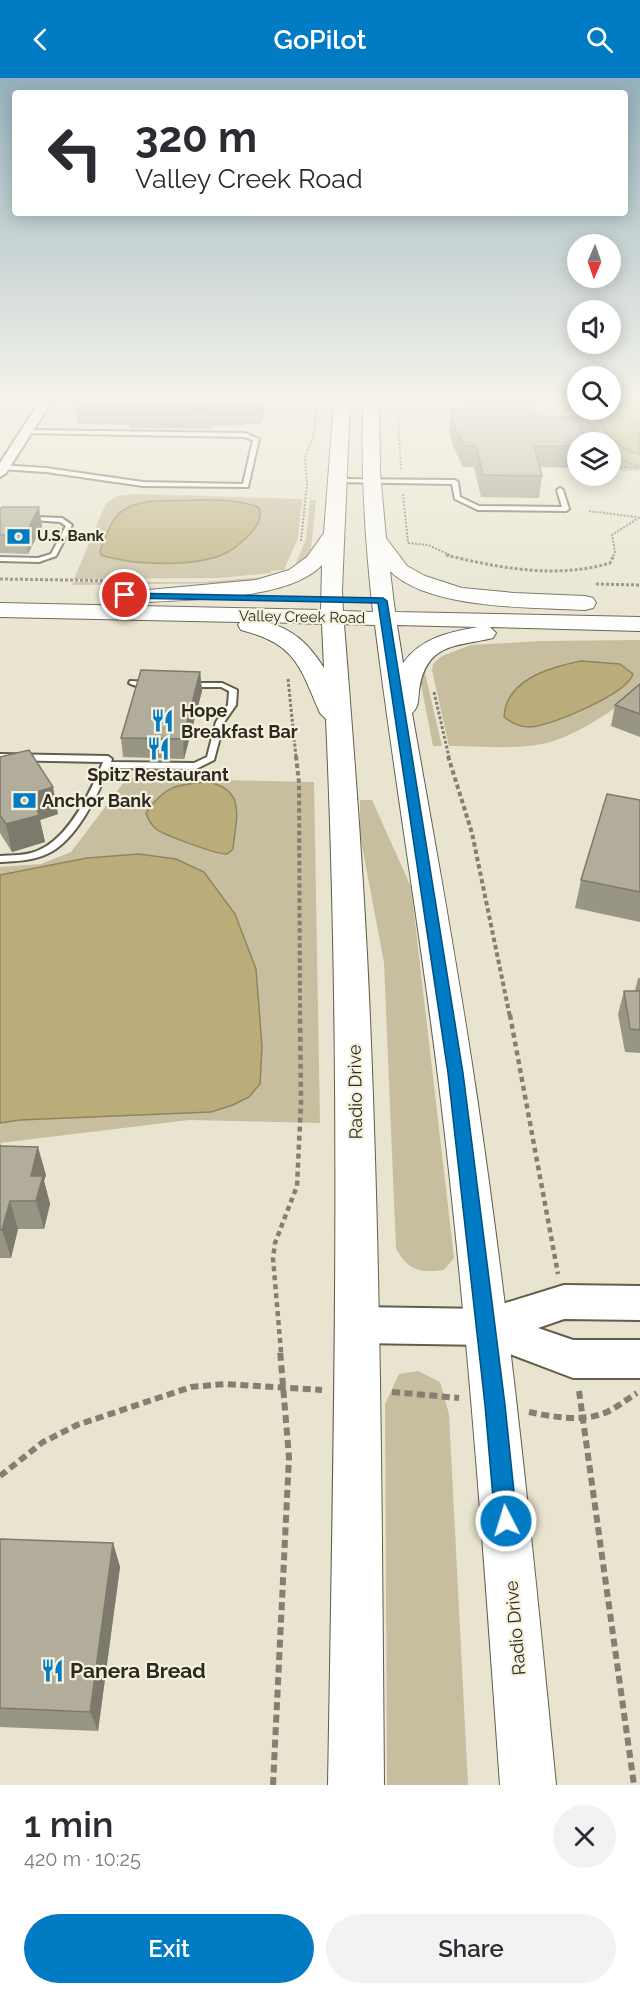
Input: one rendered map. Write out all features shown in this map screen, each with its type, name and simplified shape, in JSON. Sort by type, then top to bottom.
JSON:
[{"type":"main road","name":"Radio Drive","points":[[336,481],[332,609],[354,1043],[358,1324],[356,1785]]},
{"type":"main road","name":"Radio Drive","points":[[370,481],[374,535],[384,610],[447,1009],[486,1327],[495,1405],[528,1785]]},
{"type":"main road","points":[[151,605],[283,580],[312,564],[333,535]]},
{"type":"main road","points":[[374,535],[401,570],[420,582],[440,589],[634,615]]},
{"type":"main road","name":"Valley Creek Road","points":[[0,592],[151,605]]},
{"type":"main road","points":[[151,605],[256,626],[289,639],[305,654],[339,727]]},
{"type":"main road","name":"Valley Creek Road","points":[[0,610],[151,605],[634,615]]},
{"type":"main road","points":[[402,728],[414,666],[424,654],[438,645],[458,638],[486,633],[634,615]]},
{"type":"street","points":[[486,1327],[564,1302],[640,1303]]},
{"type":"street","points":[[358,1324],[486,1327],[573,1359],[640,1359]]},
{"type":"lane","points":[[120,481],[143,484],[246,486],[247,481]]},
{"type":"lane","points":[[336,481],[455,482],[457,498],[478,508],[566,509],[560,490]]},
{"type":"lane","points":[[0,559],[39,560],[54,555],[69,525],[62,520],[36,519]]},
{"type":"lane","points":[[133,683],[166,684]]},
{"type":"lane","points":[[106,765],[195,766],[211,759],[220,722],[232,705],[233,690],[222,686],[177,684]]},
{"type":"lane","points":[[0,757],[108,759],[98,788],[57,845],[44,853],[0,859]]},
{"type":"path","points":[[299,547],[307,481]]},
{"type":"path","points":[[403,493],[409,549]]},
{"type":"path","points":[[589,511],[640,518]]},
{"type":"path","points":[[408,543],[428,545],[446,555],[498,568],[550,570],[597,567],[610,563],[613,559],[615,552],[612,535],[640,518]]},
{"type":"path","points":[[273,1785],[289,1457],[273,1258],[275,1244],[297,1186],[301,1045],[298,766],[287,673]]},
{"type":"path","points":[[433,690],[446,748],[472,833],[518,1050],[556,1266]]},
{"type":"path","points":[[0,1476],[43,1442],[77,1425],[191,1387],[225,1384],[284,1389],[447,1395],[554,1417],[583,1417],[604,1413],[640,1391]]},
{"type":"path","points":[[583,1417],[634,1785]]},
{"type":"shaded area","points":[[135,494],[302,499],[298,538],[284,570],[270,571],[272,573],[218,578],[74,579],[106,503],[118,496]]},
{"type":"shaded area","points":[[310,500],[316,500],[310,555],[294,568],[306,539]]},
{"type":"shaded area","points":[[154,501],[237,502],[259,508],[260,516],[256,527],[243,541],[213,558],[181,563],[146,563],[101,555],[104,540],[118,515],[131,506]]},
{"type":"shaded area","points":[[277,577],[236,583],[72,585],[73,582],[204,582]]},
{"type":"shaded area","points":[[640,640],[640,691],[584,728],[559,739],[535,745],[449,746],[432,670],[433,664],[442,656],[471,645],[541,641]]},
{"type":"shaded area","points":[[581,661],[620,664],[633,674],[628,682],[617,691],[587,708],[554,721],[526,727],[504,717],[507,704],[521,684],[544,671]]},
{"type":"shaded area","points":[[425,667],[442,746],[433,746],[420,679]]},
{"type":"shaded area","points":[[127,778],[314,782],[320,1123],[189,1120],[0,1143],[0,867],[41,864],[71,852]]},
{"type":"shaded area","points":[[208,782],[229,791],[234,799],[237,816],[233,849],[227,854],[203,848],[161,832],[152,825],[146,813],[159,797],[172,788]]},
{"type":"shaded area","points":[[360,800],[372,800],[411,887],[454,1258],[444,1270],[416,1269],[405,1262],[396,1248],[384,963],[360,835]]},
{"type":"shaded area","points":[[139,854],[176,859],[204,872],[235,914],[256,969],[262,1047],[260,1084],[249,1097],[211,1112],[20,1120],[0,1123],[0,875],[87,858]]},
{"type":"shaded area","points":[[418,1371],[440,1382],[449,1414],[468,1785],[387,1785],[385,1404],[399,1374]]},
{"type":"building","points":[[2,507],[39,507],[25,535],[0,535]]},
{"type":"building","points":[[141,670],[200,672],[183,739],[121,738]]},
{"type":"building","points":[[640,684],[640,714],[615,705]]},
{"type":"building","points":[[29,750],[53,787],[27,795],[40,815],[6,824],[0,815],[0,757]]},
{"type":"building","points":[[607,794],[640,800],[640,892],[581,880]]},
{"type":"building","points":[[624,991],[640,991],[640,1030],[630,1029]]},
{"type":"building","points":[[0,1146],[38,1147],[31,1176],[43,1176],[36,1201],[10,1201],[2,1230],[0,1230]]},
{"type":"building","points":[[0,1539],[113,1543],[90,1712],[0,1708]]},
{"type":"place","name":"U.S. Bank","points":[[19,536]]},
{"type":"place","name":"Hope Breakfast Bar","points":[[163,720]]},
{"type":"place","name":"Spitz Restaurant","points":[[158,748]]},
{"type":"place","name":"Anchor Bank","points":[[24,800]]},
{"type":"place","name":"Panera Bread","points":[[52,1670]]},
{"type":"route","points":[[125,595],[383,601],[456,1073],[495,1405],[506,1521]]}]
